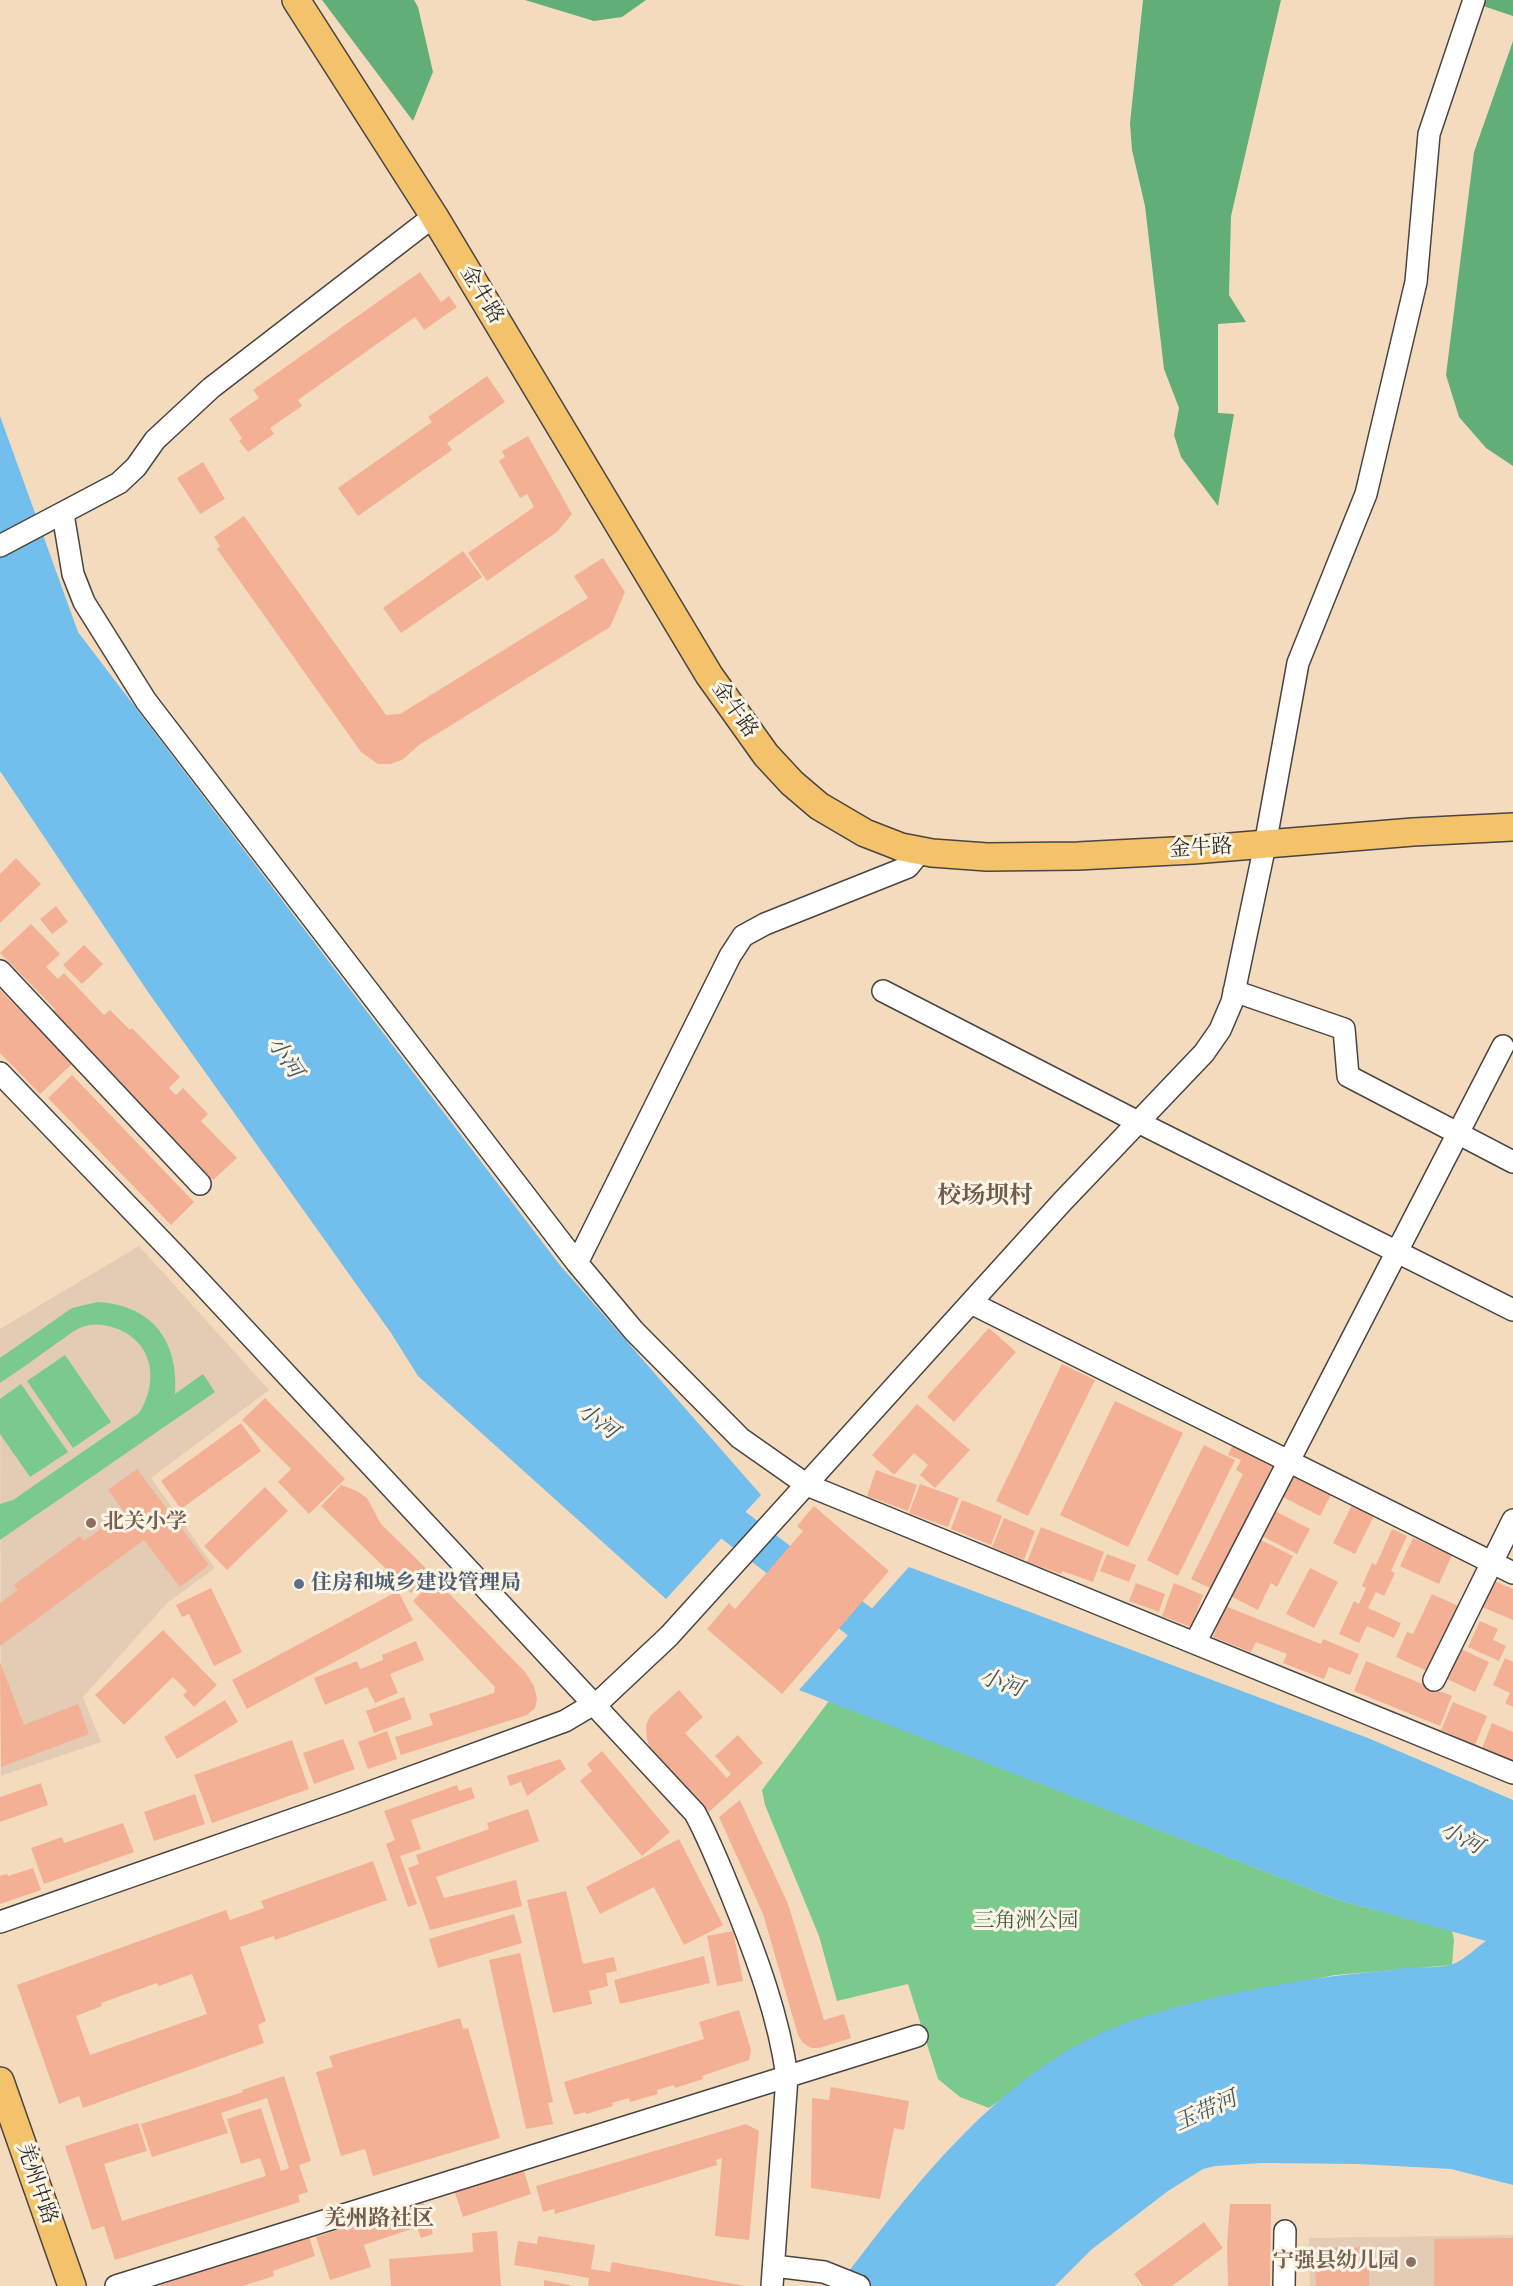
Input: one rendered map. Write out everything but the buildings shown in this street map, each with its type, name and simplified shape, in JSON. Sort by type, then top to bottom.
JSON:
[{"type":"main road","name":"金牛路","points":[[296,0],[434,216],[709,675],[752,737],[792,783],[819,806],[878,839],[901,848],[987,857],[1078,856],[1265,846],[1413,832],[1513,827]]},
{"type":"main road","name":"羌州中路","points":[[0,2081],[72,2286]]},
{"type":"main road","name":"羌州中路","points":[[0,2125],[57,2286]]},
{"type":"street","points":[[0,1922],[354,1798],[564,1721],[602,1700],[669,1636],[1138,1122],[1204,1053],[1220,1030],[1232,1002],[1265,846],[1298,663],[1366,494],[1416,282],[1429,134],[1474,0]]},
{"type":"street","points":[[0,546],[119,483],[136,467],[155,440],[211,388],[434,216]]},
{"type":"street","points":[[58,517],[73,574],[84,603],[146,701],[577,1263],[634,1331],[740,1438],[802,1490],[1195,1643],[1513,1773]]},
{"type":"street","points":[[577,1263],[730,956],[743,936],[765,924],[908,867],[921,851]]},
{"type":"street","points":[[0,971],[200,1184]]},
{"type":"street","points":[[883,991],[1513,1310]]},
{"type":"street","points":[[1234,991],[1344,1029],[1348,1076],[1513,1162]]},
{"type":"street","points":[[1195,1643],[1503,1046]]},
{"type":"street","points":[[0,1073],[176,1256],[695,1813],[707,1836],[749,1940],[783,2047],[788,2077],[773,2276],[825,2272],[851,2283]]},
{"type":"street","points":[[971,1304],[1513,1573]]},
{"type":"street","points":[[1434,1680],[1513,1521]]},
{"type":"street","points":[[116,2286],[917,2036]]},
{"type":"street","points":[[1284,2286],[1285,2231]]},
{"type":"shaded area","name":"北关小学","points":[[139,1246],[269,1390],[151,1478],[215,1568],[167,1603],[83,1697],[101,1742],[1,1776],[0,1329]]},
{"type":"shaded area","name":"宁强县幼儿园","points":[[1513,2235],[1513,2286],[1310,2286],[1309,2238]]},
{"type":"green space","points":[[322,0],[414,0],[418,7],[433,72],[413,121]]},
{"type":"green space","points":[[525,0],[646,0],[622,17],[594,21]]},
{"type":"green space","points":[[1143,0],[1281,0],[1231,216],[1229,295],[1246,322],[1218,324],[1218,413],[1234,414],[1218,506],[1181,457],[1174,435],[1179,408],[1164,369],[1145,206],[1132,150],[1130,123]]},
{"type":"green space","points":[[1482,0],[1513,0],[1513,16],[1480,5]]},
{"type":"green space","points":[[1513,41],[1513,466],[1486,448],[1459,417],[1446,375],[1474,152]]},
{"type":"green space","points":[[98,1302],[133,1310],[147,1318],[158,1329],[167,1342],[172,1358],[175,1394],[203,1374],[215,1392],[0,1540],[0,1504],[13,1500],[139,1413],[146,1401],[150,1375],[149,1362],[144,1351],[126,1333],[101,1325],[88,1325],[74,1331],[0,1383],[0,1358],[72,1308]]},
{"type":"green space","points":[[65,1355],[111,1422],[73,1448],[27,1381]]},
{"type":"green space","points":[[21,1384],[68,1452],[30,1477],[0,1434],[0,1399]]},
{"type":"green space","name":"三角洲公园","points":[[829,1701],[1335,1899],[1452,1931],[1454,1940],[1452,1965],[1335,1975],[1207,2000],[1060,2057],[989,2108],[960,2097],[938,2079],[908,1984],[837,2001],[819,1936],[765,1805],[762,1790]]},
{"type":"water","points":[[0,416],[78,632],[559,1264],[761,1495],[666,1599],[418,1376],[391,1333],[148,992],[0,771]]},
{"type":"water","name":"玉带河","points":[[909,1567],[1368,1738],[1513,1800],[1513,2185],[1451,2169],[1358,2164],[1262,2163],[1215,2166],[1203,2169],[1168,2191],[1091,2250],[1055,2286],[838,2286],[896,2211],[960,2137],[1033,2073],[1073,2047],[1138,2019],[1230,1994],[1327,1977],[1453,1964],[1486,1941],[1335,1899],[799,1690]]},
{"type":"waterway","name":"小河","points":[[694,1495],[898,1651]]},
{"type":"place","name":"北关小学","points":[[91,1523]]},
{"type":"place","name":"住房和城乡建设管理局","points":[[299,1584]]},
{"type":"place","name":"宁强县幼儿园","points":[[1411,2262]]},
{"type":"district","name":"校场坝村","points":[[985,1197]]},
{"type":"district","name":"羌州路社区","points":[[379,2220]]}]
